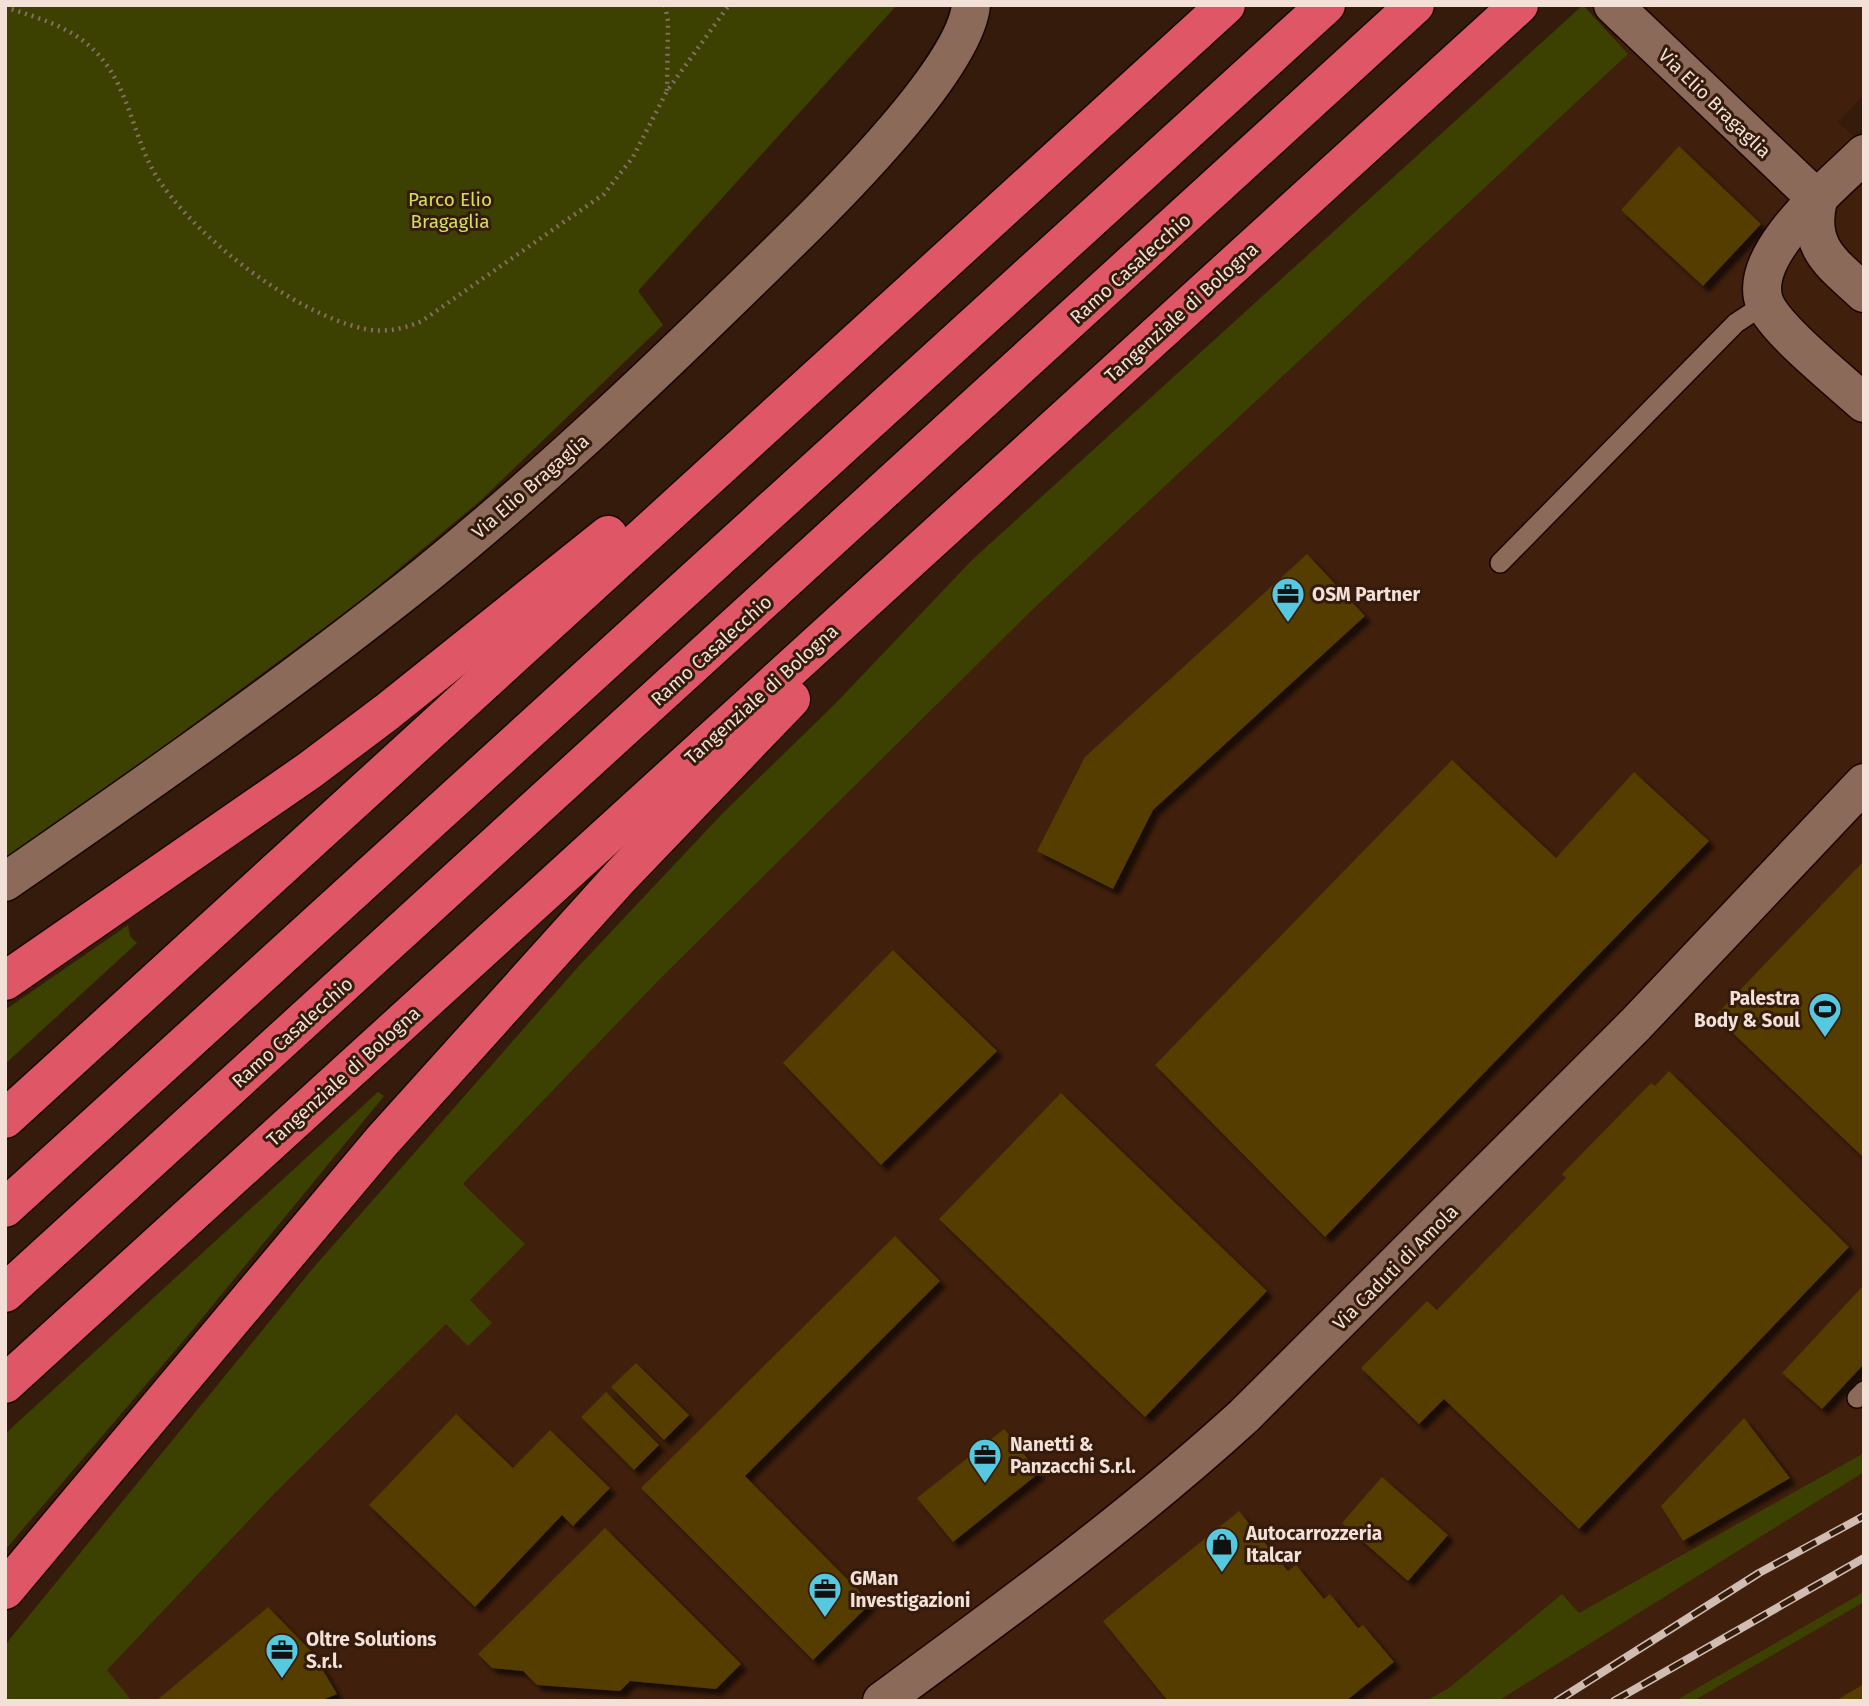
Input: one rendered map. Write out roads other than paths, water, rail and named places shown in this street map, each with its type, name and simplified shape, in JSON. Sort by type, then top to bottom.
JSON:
[{"type":"highway","points":[[5,1119],[1226,5]]},
{"type":"highway","points":[[5,1208],[1326,5]]},
{"type":"highway","name":"Ramo Casalecchio","points":[[5,1293],[1415,5]]},
{"type":"highway","name":"Tangenziale di Bologna","points":[[5,1384],[1519,5]]},
{"type":"highway","points":[[5,981],[310,770],[387,712],[909,292]]},
{"type":"highway","points":[[5,1590],[382,1141],[541,964],[629,867],[1058,423]]},
{"type":"street","name":"Via Elio Bragaglia","points":[[5,882],[160,775],[427,574],[612,416],[855,177],[949,61],[970,16],[971,5]]},
{"type":"street","name":"Via Elio Bragaglia","points":[[1613,5],[1818,200]]},
{"type":"street","points":[[1864,154],[1772,251],[1763,278],[1765,304],[1776,321],[1864,403]]},
{"type":"street","points":[[1818,200],[1814,221],[1817,243],[1831,263],[1864,293]]},
{"type":"street","name":"Via Caduti di Amola","points":[[883,1701],[1076,1555],[1204,1452],[1244,1416],[1636,1024],[1864,783]]},
{"type":"lane","points":[[1500,563],[1736,323],[1765,304]]},
{"type":"railway","points":[[1557,1701],[1759,1573],[1864,1516]]},
{"type":"railway","points":[[1614,1701],[1864,1558]]},
{"type":"place","name":"OSM Partner","points":[[1288,624]]},
{"type":"place","name":"Palestra Body & Soul","points":[[1825,1039]]},
{"type":"place","name":"Nanetti & Panzacchi S.r.l.","points":[[985,1485]]},
{"type":"place","name":"Autocarrozzeria Italcar","points":[[1222,1574]]},
{"type":"place","name":"GMan Investigazioni","points":[[825,1619]]},
{"type":"place","name":"Oltre Solutions S.r.l.","points":[[282,1680]]},
{"type":"park label","name":"Parco Elio Bragaglia","points":[[450,210]]}]
